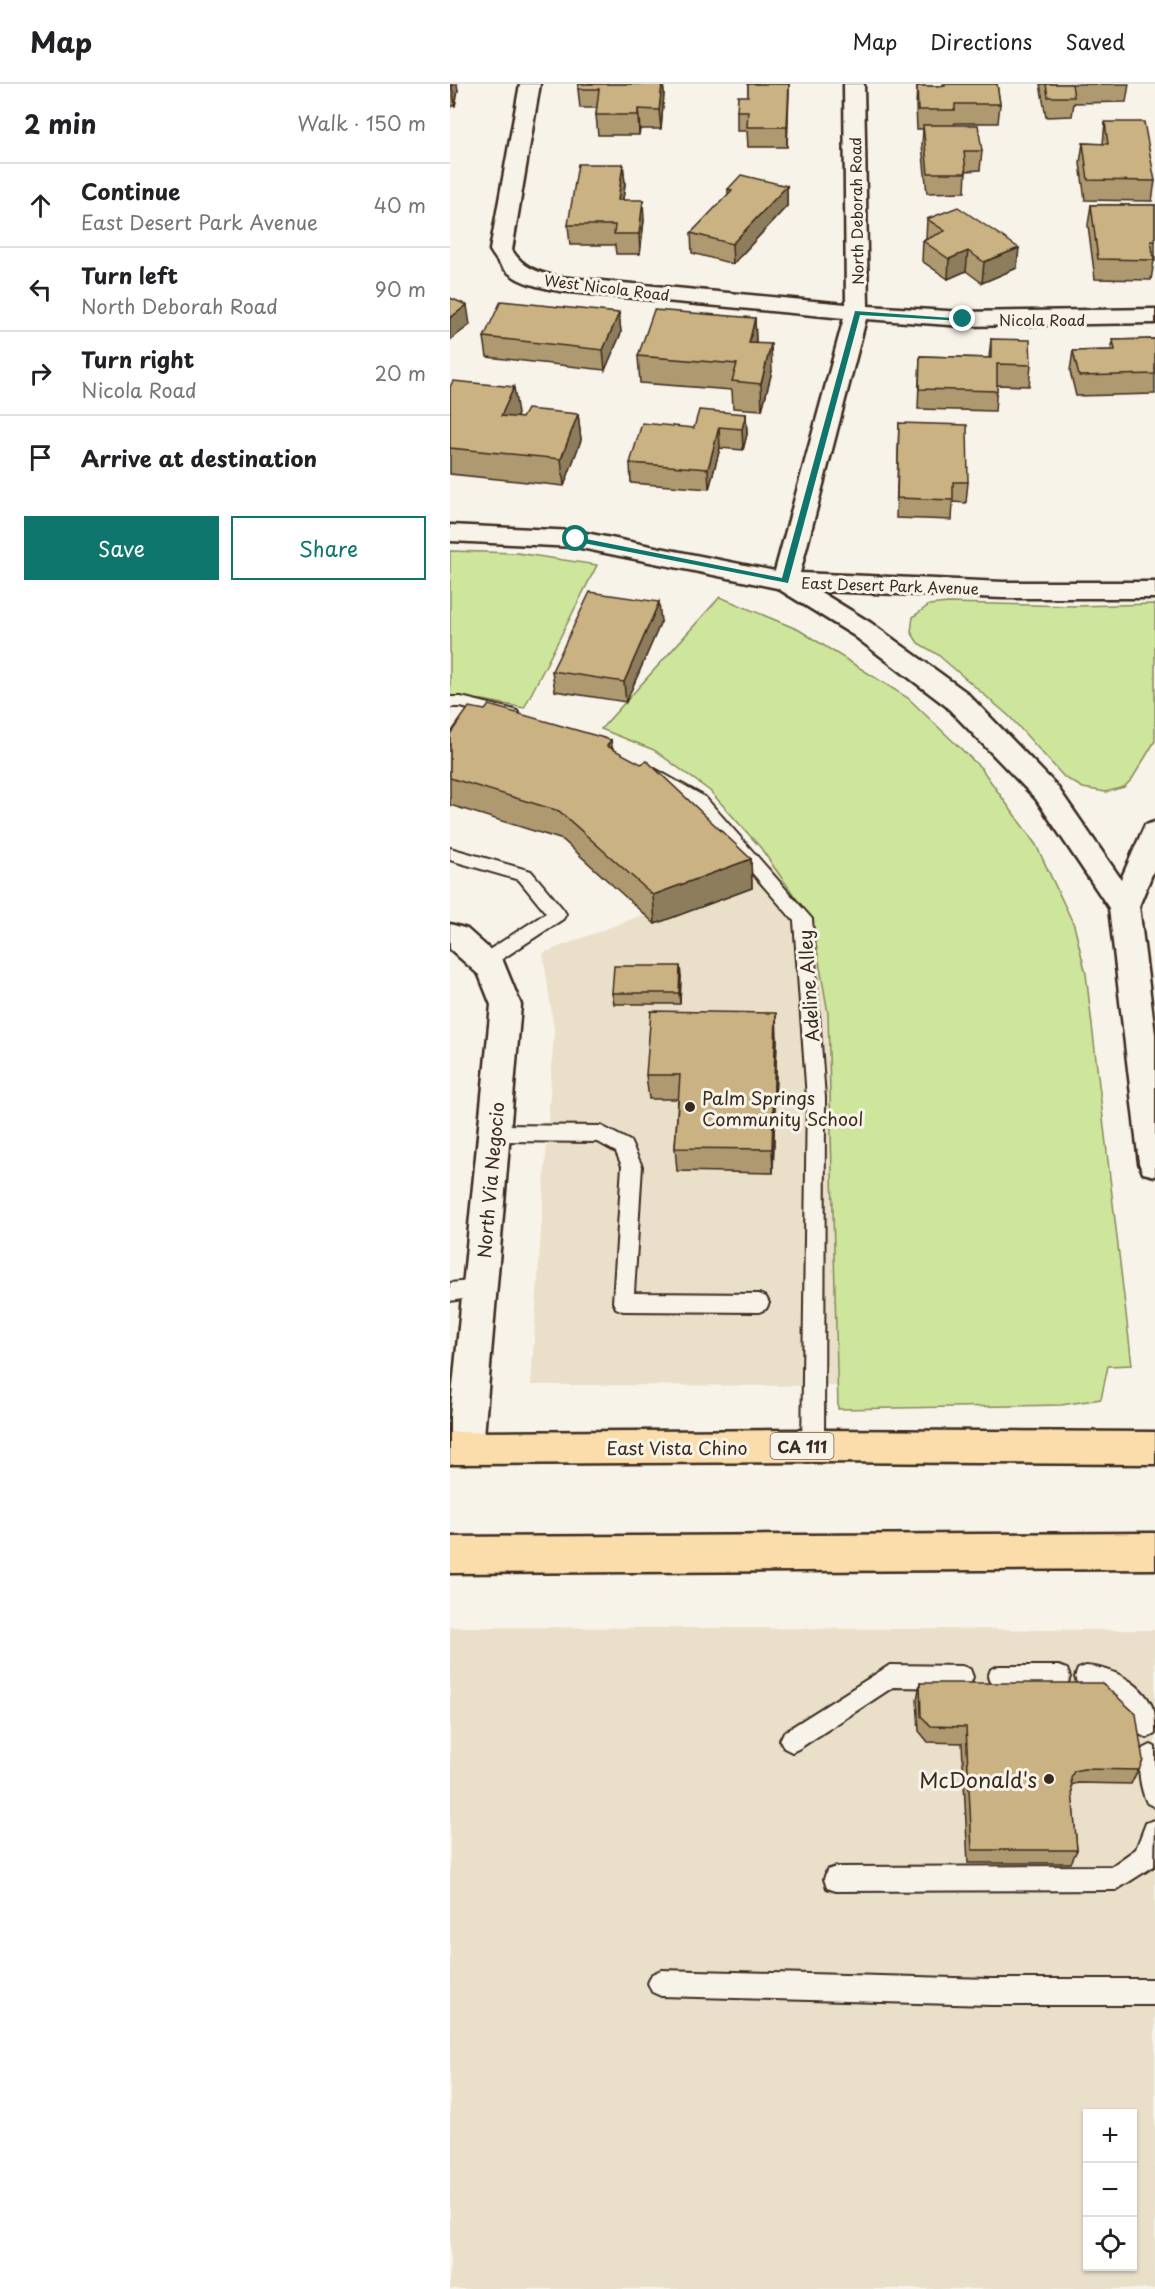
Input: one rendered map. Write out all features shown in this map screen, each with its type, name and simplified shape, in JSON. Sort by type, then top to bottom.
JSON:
[{"type":"main road","name":"East Vista Chino","points":[[458,1448],[813,1446],[1155,1448]]},
{"type":"main road","points":[[450,1555],[1155,1551]]},
{"type":"street","name":"West Nicola Road","points":[[530,84],[501,250],[508,264],[523,274],[559,284],[857,312]]},
{"type":"street","name":"North Deborah Road","points":[[785,581],[857,312],[854,84]]},
{"type":"street","name":"Nicola Road","points":[[857,312],[963,319],[1155,316]]},
{"type":"street","name":"East Desert Park Avenue","points":[[450,533],[576,539],[785,581],[1003,590],[1155,590]]},
{"type":"street","points":[[785,581],[862,629],[956,699],[1046,792],[1124,906],[1155,1163]]},
{"type":"street","points":[[1124,906],[1155,832]]},
{"type":"street","name":"North Via Negocio","points":[[450,935],[456,937],[492,969],[506,1005],[495,1133],[465,1290],[458,1448]]},
{"type":"lane","points":[[450,702],[461,702],[526,718]]},
{"type":"lane","name":"Adeline Alley","points":[[640,766],[699,801],[803,919],[816,1098],[813,1446]]},
{"type":"lane","points":[[450,854],[525,875],[557,914],[484,962]]},
{"type":"lane","points":[[495,1133],[601,1134],[623,1147],[632,1166],[623,1302],[759,1303]]},
{"type":"lane","points":[[792,1740],[890,1676],[962,1677]]},
{"type":"lane","points":[[999,1677],[1059,1677]]},
{"type":"lane","points":[[1086,1677],[1096,1677],[1129,1693],[1146,1719],[1147,1726]]},
{"type":"lane","points":[[1151,1757],[1155,1795]]},
{"type":"lane","points":[[836,1879],[1116,1878],[1145,1857],[1155,1832]]},
{"type":"lane","points":[[661,1983],[990,1992],[1155,1992]]},
{"type":"shaded area","name":"Palm Springs Community School","points":[[772,865],[812,921],[828,1013],[837,1386],[531,1385],[554,1031],[543,953]]},
{"type":"shaded area","points":[[450,1627],[1155,1630],[1155,2289],[450,2289]]},
{"type":"green space","points":[[450,551],[517,553],[597,565],[524,708],[483,700],[450,697]]},
{"type":"green space","points":[[720,597],[799,630],[908,698],[981,768],[1036,845],[1074,925],[1086,974],[1132,1365],[1108,1366],[1101,1399],[1061,1405],[838,1409],[828,1013],[812,921],[760,847],[710,791],[654,750],[601,729]]},
{"type":"green space","points":[[948,603],[1076,606],[1155,604],[1155,741],[1132,779],[1124,787],[1106,792],[1083,788],[1064,777],[1009,716],[937,654],[918,643],[911,632],[913,617],[929,605]]},
{"type":"building","points":[[579,84],[662,84],[659,110],[638,109],[638,115],[596,115],[599,89],[578,89]]},
{"type":"building","points":[[748,84],[789,84],[787,127],[747,127],[748,111],[737,111],[738,96],[748,96]]},
{"type":"building","points":[[945,84],[997,84],[1000,104],[955,104],[955,110],[918,110],[917,86],[945,86]]},
{"type":"building","points":[[1046,84],[1072,84],[1074,97],[1048,97]]},
{"type":"building","points":[[1105,122],[1144,122],[1155,181],[1088,180],[1083,143],[1108,144]]},
{"type":"building","points":[[923,125],[978,125],[982,151],[964,151],[966,173],[928,173]]},
{"type":"building","points":[[578,164],[623,164],[618,200],[643,200],[639,234],[614,234],[615,225],[568,225]]},
{"type":"building","points":[[741,175],[787,186],[732,244],[691,233],[732,190],[728,189]]},
{"type":"building","points":[[1091,205],[1155,205],[1155,241],[1151,241],[1154,260],[1098,259]]},
{"type":"building","points":[[958,207],[1019,248],[984,262],[968,251],[949,259],[923,241],[945,231],[927,219]]},
{"type":"building","points":[[450,298],[467,305],[450,318]]},
{"type":"building","points":[[501,301],[619,313],[603,350],[484,337]]},
{"type":"building","points":[[654,310],[755,318],[749,343],[771,344],[761,384],[732,381],[737,364],[638,356]]},
{"type":"building","points":[[991,339],[1030,340],[1031,365],[997,364],[997,391],[919,389],[920,356],[991,358]]},
{"type":"building","points":[[1155,339],[1155,374],[1079,376],[1073,351],[1115,350],[1113,340]]},
{"type":"building","points":[[453,381],[514,387],[501,416],[522,418],[527,409],[578,414],[561,459],[450,448],[450,387]]},
{"type":"building","points":[[699,410],[746,414],[742,429],[719,427],[708,469],[630,463],[642,423],[694,428]]},
{"type":"building","points":[[899,423],[967,425],[968,482],[953,482],[953,500],[897,498]]},
{"type":"building","points":[[590,592],[659,602],[624,682],[552,671]]},
{"type":"building","points":[[489,705],[611,740],[607,746],[641,764],[647,761],[751,859],[653,895],[559,811],[450,778],[450,734],[469,707],[485,710]]},
{"type":"building","points":[[614,966],[680,966],[679,993],[612,993]]},
{"type":"building","points":[[651,1011],[776,1013],[772,1149],[675,1148],[680,1075],[646,1075]]},
{"type":"building","name":"McDonald's","points":[[920,1683],[1102,1683],[1136,1714],[1143,1760],[1139,1770],[1084,1769],[1074,1771],[1071,1778],[1077,1850],[972,1850],[966,1727],[931,1726],[921,1716]]},
{"type":"place","name":"Palm Springs Community School","points":[[690,1107]]},
{"type":"place","name":"McDonald's","points":[[1049,1779]]},
{"type":"route","points":[[576,539],[785,581],[857,312],[963,319]]}]
